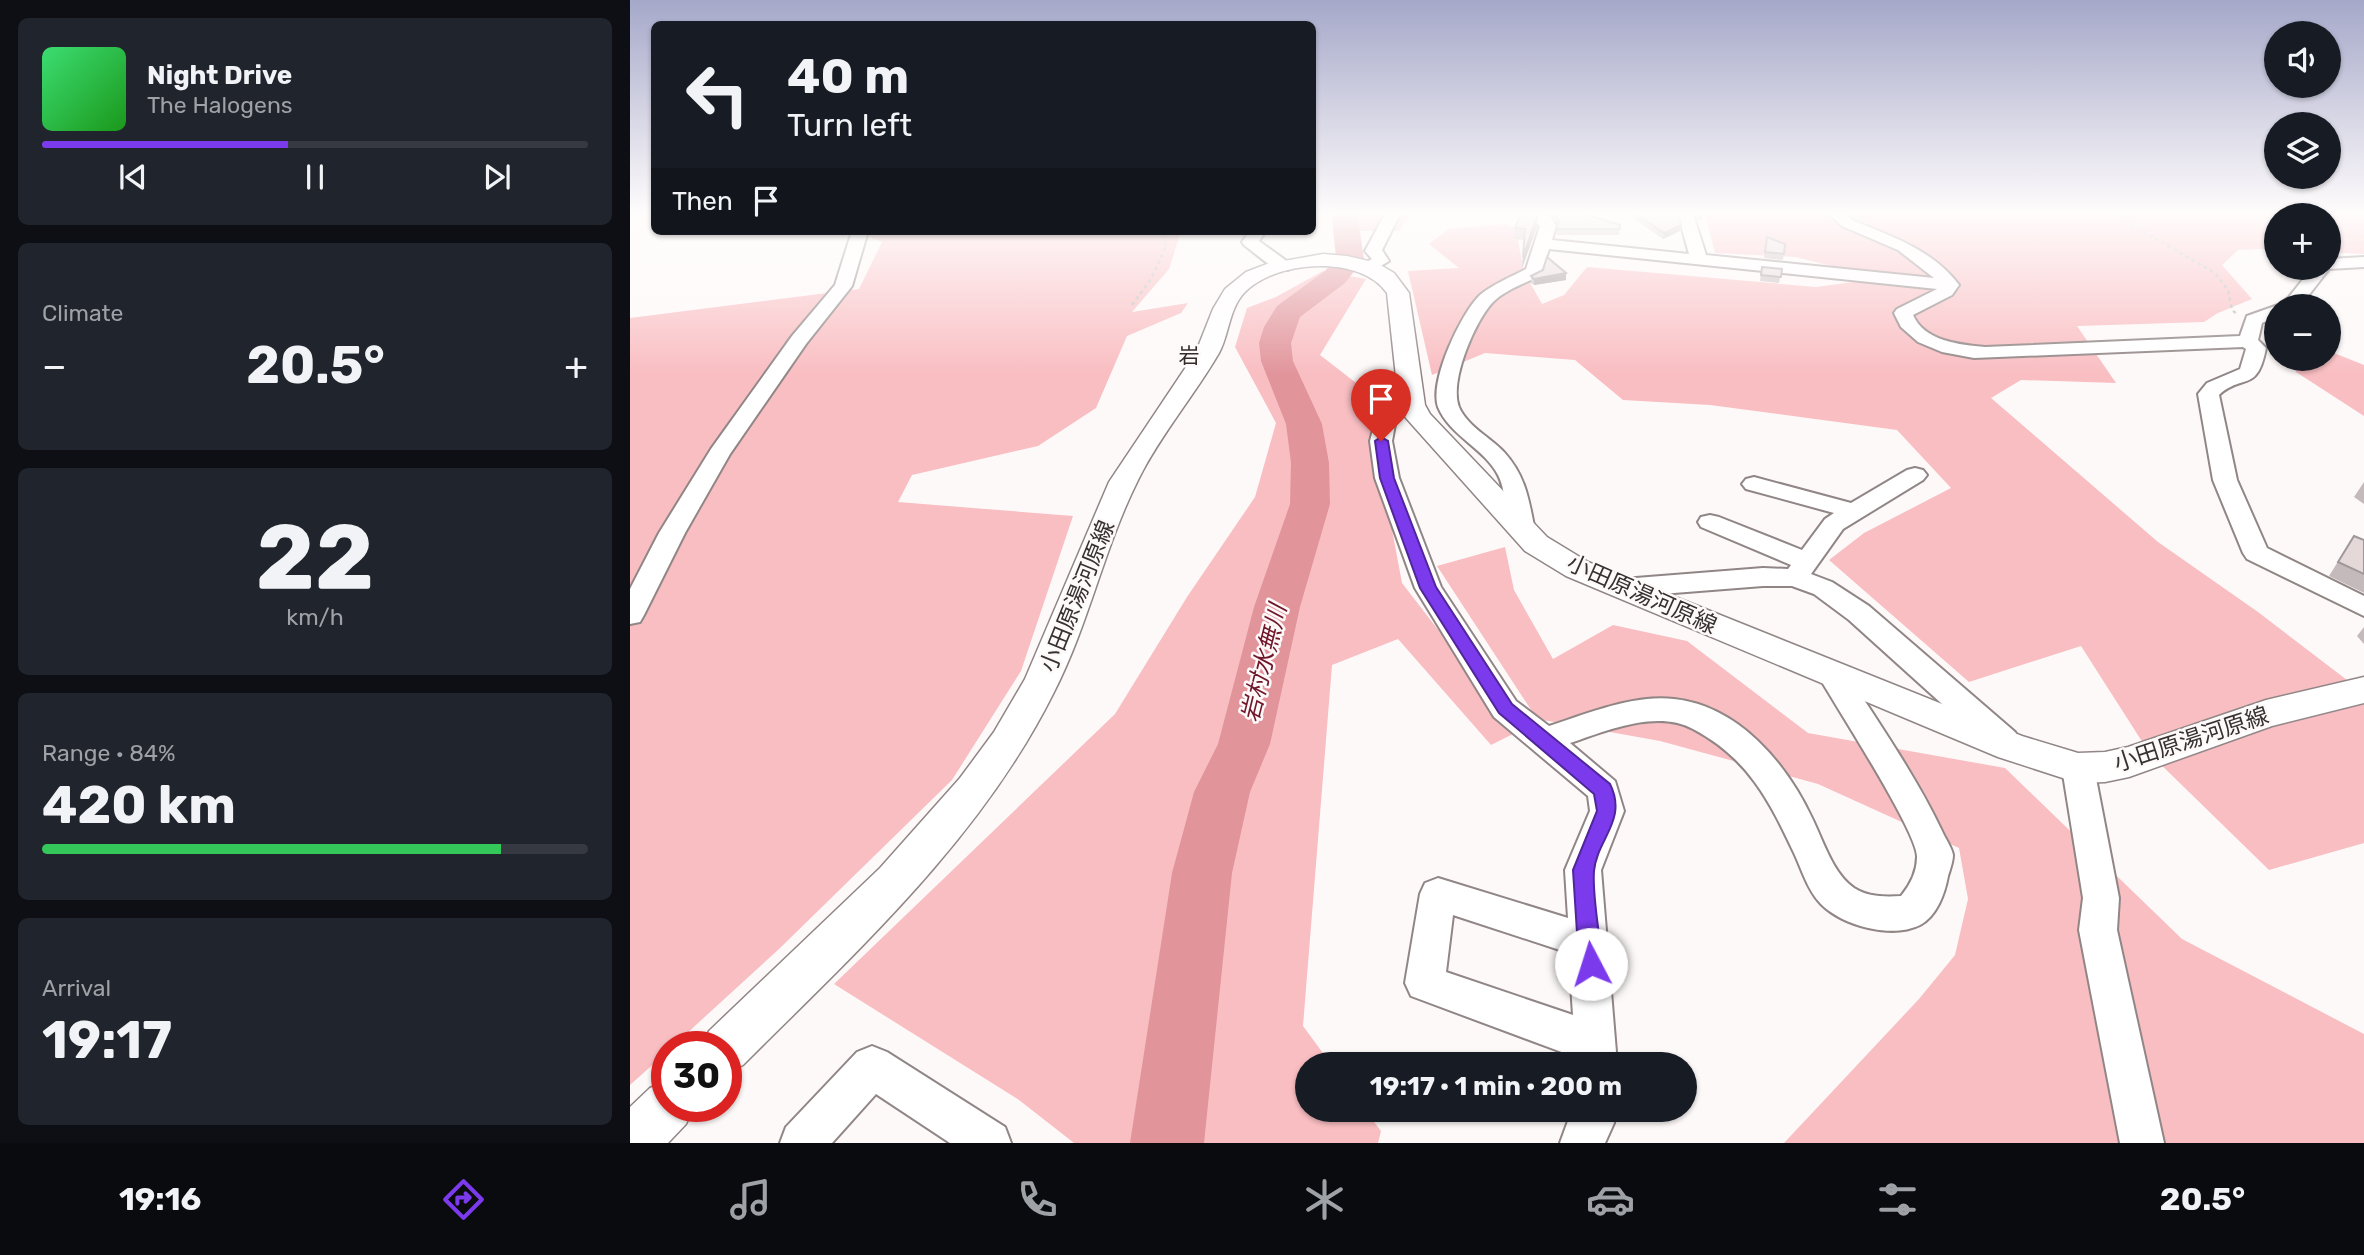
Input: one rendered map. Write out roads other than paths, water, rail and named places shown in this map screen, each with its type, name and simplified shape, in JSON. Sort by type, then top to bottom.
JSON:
[{"type":"main road","name":"小田原湯河原線","points":[[742,1032],[925,848],[990,769],[1037,693],[1124,479],[1210,348],[1227,303],[1237,287],[1263,272],[1278,267]]},
{"type":"main road","name":"小田原湯河原線","points":[[1367,267],[1385,273],[1398,293],[1412,405],[1419,418],[1536,544],[1577,569],[2011,747],[2078,768],[2105,767],[2129,762],[2266,714],[2364,690]]},
{"type":"main road","points":[[631,1143],[652,1122]]},
{"type":"street","points":[[630,615],[672,533],[719,454],[799,340],[843,286],[849,267]]},
{"type":"street","points":[[1523,531],[1510,475],[1447,407],[1445,388],[1449,373],[1483,302],[1492,294],[1529,277],[1536,267]]},
{"type":"street","points":[[1773,267],[1950,285]]},
{"type":"street","points":[[1932,267],[1950,285]]},
{"type":"street","points":[[2301,294],[2312,280]]},
{"type":"street","points":[[1950,285],[1946,291],[1903,313],[1905,321],[1912,329],[1951,349],[1984,353],[2250,330],[2264,320]]},
{"type":"street","points":[[2250,330],[2256,348],[2248,374],[2214,387],[2208,394],[2225,480],[2256,553],[2364,607]]},
{"type":"street","points":[[1412,405],[1386,416],[1381,441],[1387,478],[1428,588],[1505,709],[1603,790],[1607,811],[1583,870],[1596,1052]]},
{"type":"street","points":[[1623,588],[1763,577],[1801,570],[1834,524],[1915,475]]},
{"type":"street","points":[[1754,484],[1853,511]]},
{"type":"street","points":[[1710,522],[1801,570],[1859,613],[2011,747]]},
{"type":"street","points":[[1545,740],[1591,725],[1646,712],[1672,709],[1694,715],[1723,732],[1755,759],[1778,786],[1831,891],[1855,907],[1881,915],[1910,912],[1927,892],[1935,855],[1916,812],[1833,676]]},
{"type":"street","points":[[2078,768],[2101,898],[2098,930],[2142,1143]]},
{"type":"street","points":[[1589,942],[1438,894],[1425,983],[1591,1052]]},
{"type":"street","points":[[802,1143],[872,1067],[989,1143]]},
{"type":"street","points":[[1582,1143],[1592,1122]]},
{"type":"waterway","name":"岩村水無川","points":[[1167,1143],[1202,873],[1222,792],[1244,744],[1277,607],[1310,504],[1310,463],[1304,424],[1277,361],[1275,343],[1279,327],[1288,312],[1335,277],[1343,267]]},
{"type":"district","name":"岩","points":[[1189,355]]}]
